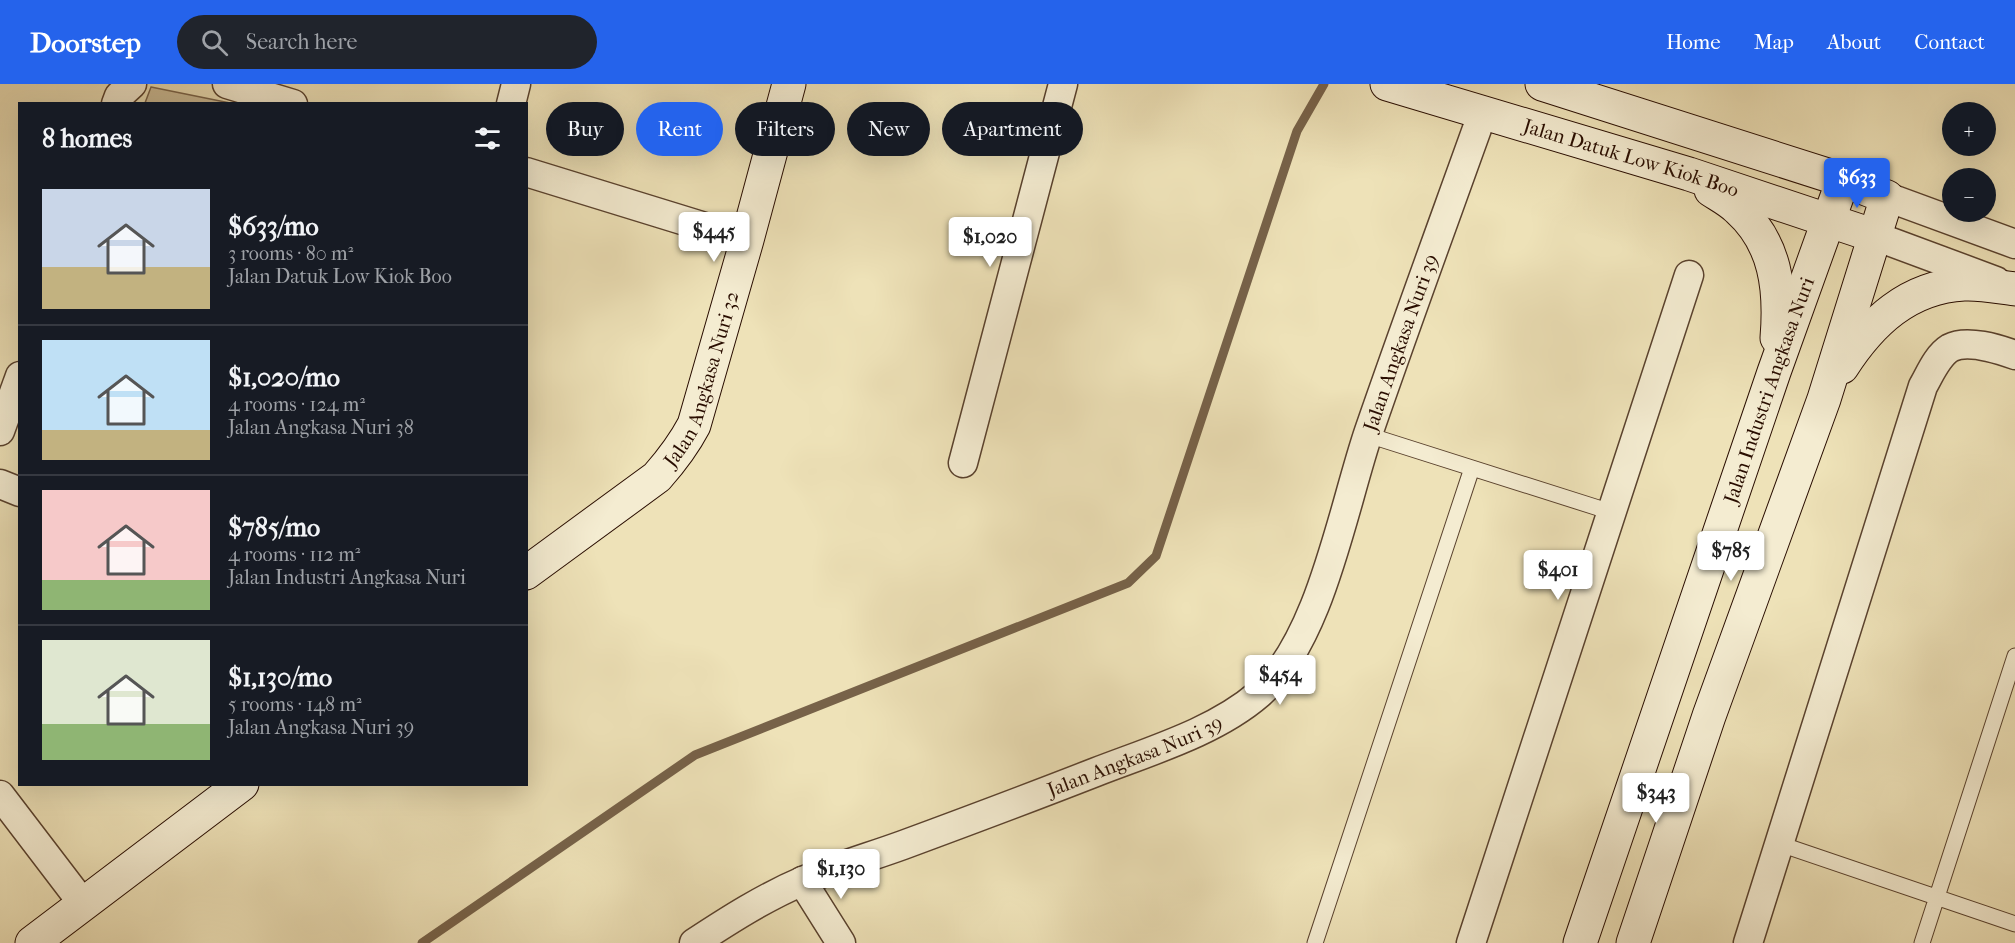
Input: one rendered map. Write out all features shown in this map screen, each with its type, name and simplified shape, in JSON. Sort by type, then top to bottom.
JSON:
[{"type":"main road","name":"Jalan Angkasa Nuri 32","points":[[528,572],[657,477],[674,459],[694,425],[789,84]]},
{"type":"main road","name":"Jalan Datuk Low Kiok Boo","points":[[1388,84],[1689,174],[1875,236]]},
{"type":"main road","points":[[1542,84],[1844,180],[1887,197],[1824,399],[1709,716],[1633,943]]},
{"type":"main road","points":[[1689,174],[1738,208],[1759,232],[1772,259],[1777,288],[1778,326],[1774,372]]},
{"type":"main road","name":"Jalan Industri Angkasa Nuri","points":[[1580,943],[1774,372],[1844,180]]},
{"type":"main road","points":[[1824,399],[1843,365],[1863,338],[1886,315],[1910,298],[1938,288],[1965,284],[2015,288]]},
{"type":"main road","points":[[32,943],[239,786]]},
{"type":"street","points":[[117,102],[119,96],[132,84]]},
{"type":"street","points":[[227,84],[286,102]]},
{"type":"street","points":[[512,102],[516,84]]},
{"type":"street","points":[[963,463],[1063,84]]},
{"type":"street","name":"Jalan Angkasa Nuri 39","points":[[694,943],[735,916],[802,881],[1021,801],[1173,742],[1222,720],[1260,694],[1280,671],[1299,643],[1330,561],[1368,435],[1483,112]]},
{"type":"street","points":[[528,173],[747,240]]},
{"type":"street","points":[[1887,197],[2015,244]]},
{"type":"street","points":[[1875,236],[2015,288]]},
{"type":"street","points":[[1471,943],[1689,274]]},
{"type":"street","points":[[1748,943],[1923,386],[1936,362],[1951,348],[1970,345],[1996,348],[2015,355]]},
{"type":"street","points":[[0,431],[18,382]]},
{"type":"street","points":[[0,484],[18,491]]},
{"type":"street","points":[[1647,943],[1709,716]]},
{"type":"street","points":[[0,795],[84,905]]},
{"type":"street","points":[[802,881],[841,943]]},
{"type":"lane","points":[[1368,435],[1611,512]]},
{"type":"lane","points":[[1315,943],[1472,468]]},
{"type":"lane","points":[[1922,943],[2015,656]]},
{"type":"lane","points":[[1780,844],[2015,924]]},
{"type":"shaded area","points":[[151,87],[225,102],[145,102]]},
{"type":"waterway","points":[[422,943],[695,755],[1128,583],[1156,556],[1297,131],[1324,84]]}]
